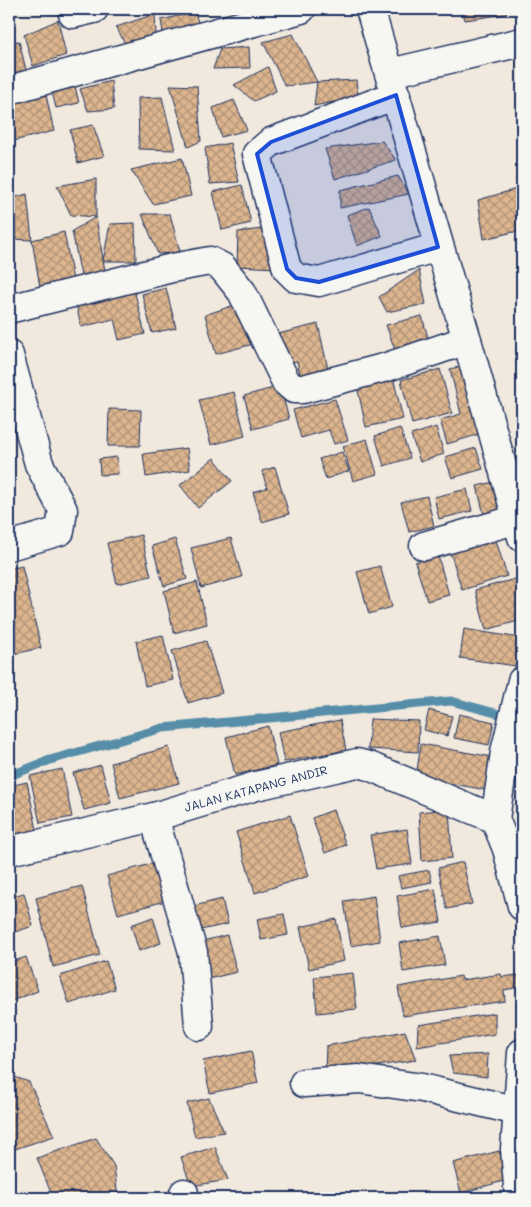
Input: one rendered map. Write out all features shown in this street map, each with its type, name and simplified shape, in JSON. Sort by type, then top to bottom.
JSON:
[{"type":"street","points":[[9,90],[301,9]]},
{"type":"street","points":[[370,9],[393,84],[438,247],[468,340],[520,528],[424,546]]},
{"type":"street","points":[[438,247],[319,282],[296,278],[287,269],[257,154],[271,142],[393,84],[522,42]]},
{"type":"street","points":[[9,309],[172,268],[210,261],[222,267],[242,292],[286,382],[294,389],[303,389],[387,367],[468,340]]},
{"type":"street","points":[[9,356],[39,464],[63,510],[60,531],[9,546]]},
{"type":"street","points":[[522,681],[504,752],[495,819],[507,849],[522,906]]},
{"type":"street","name":"JALAN KATAPANG ANDIR","points":[[9,851],[154,817],[256,786],[357,763],[370,766],[432,791],[495,819]]},
{"type":"street","points":[[154,817],[193,952],[200,1026]]},
{"type":"street","points":[[519,1198],[519,1149],[516,1111],[522,1053]]},
{"type":"street","points":[[304,1083],[359,1079],[422,1088],[516,1111]]},
{"type":"highlighted area","points":[[396,95],[438,247],[319,282],[296,278],[287,269],[257,154],[271,142]]},
{"type":"building","points":[[462,9],[505,9],[507,14],[465,20]]},
{"type":"building","points":[[195,12],[200,29],[164,39],[161,20]]},
{"type":"building","points":[[155,14],[156,35],[126,45],[116,27]]},
{"type":"building","points":[[58,20],[66,55],[33,66],[24,35]]},
{"type":"building","points":[[293,34],[317,82],[285,86],[263,42]]},
{"type":"building","points":[[19,41],[27,74],[9,77],[9,42]]},
{"type":"building","points":[[249,47],[250,68],[213,69],[220,49]]},
{"type":"building","points":[[268,67],[276,91],[254,101],[234,85]]},
{"type":"building","points":[[73,78],[79,103],[56,108],[50,84]]},
{"type":"building","points":[[356,80],[358,97],[314,106],[317,82]]},
{"type":"building","points":[[111,81],[114,109],[88,111],[80,89]]},
{"type":"building","points":[[170,85],[197,86],[201,141],[188,147]]},
{"type":"building","points":[[44,86],[54,131],[9,142],[9,95]]},
{"type":"building","points":[[162,97],[175,150],[139,149],[138,98]]},
{"type":"building","points":[[234,100],[247,130],[221,137],[213,108]]},
{"type":"building","points":[[93,125],[104,156],[78,163],[70,130]]},
{"type":"building","points":[[382,141],[396,160],[335,179],[325,149]]},
{"type":"building","points":[[230,143],[239,182],[210,184],[205,148]]},
{"type":"building","points":[[182,158],[191,196],[153,204],[131,170]]},
{"type":"building","points":[[398,176],[409,194],[340,208],[340,190]]},
{"type":"building","points":[[96,179],[96,217],[71,215],[57,186]]},
{"type":"building","points":[[242,185],[251,223],[222,230],[213,192]]},
{"type":"building","points":[[520,188],[522,230],[484,239],[478,200]]},
{"type":"building","points":[[27,194],[32,240],[9,239],[9,199]]},
{"type":"building","points":[[369,207],[382,236],[357,246],[347,215]]},
{"type":"building","points":[[142,214],[170,214],[180,252],[158,254]]},
{"type":"building","points":[[96,217],[105,271],[81,276],[72,231]]},
{"type":"building","points":[[135,223],[136,261],[103,261],[110,224]]},
{"type":"building","points":[[262,229],[277,268],[237,266],[238,232]]},
{"type":"building","points":[[64,232],[74,285],[41,293],[32,240]]},
{"type":"building","points":[[419,270],[426,304],[387,312],[379,297]]},
{"type":"building","points":[[166,288],[176,328],[152,333],[142,294]]},
{"type":"building","points":[[134,289],[145,334],[119,340],[114,319],[81,327],[76,304]]},
{"type":"building","points":[[243,302],[257,343],[216,354],[205,315]]},
{"type":"building","points":[[422,316],[428,338],[395,350],[386,325]]},
{"type":"building","points":[[318,324],[330,378],[302,383],[297,361],[281,364],[274,335]]},
{"type":"building","points":[[463,366],[480,434],[447,444],[440,420],[461,414],[450,369]]},
{"type":"building","points":[[440,369],[452,413],[412,424],[401,380]]},
{"type":"building","points":[[393,377],[403,419],[366,427],[357,386]]},
{"type":"building","points":[[280,386],[289,419],[253,429],[244,396]]},
{"type":"building","points":[[234,392],[245,436],[211,445],[199,400]]},
{"type":"building","points":[[335,399],[348,440],[334,444],[329,430],[301,438],[293,410]]},
{"type":"building","points":[[109,409],[141,410],[140,446],[108,446]]},
{"type":"building","points":[[436,427],[444,454],[420,462],[411,435]]},
{"type":"building","points":[[400,428],[410,458],[384,466],[375,436]]},
{"type":"building","points":[[367,439],[377,474],[353,481],[343,446]]},
{"type":"building","points":[[187,448],[190,470],[146,477],[143,454]]},
{"type":"building","points":[[476,448],[483,469],[452,478],[445,457]]},
{"type":"building","points":[[342,452],[349,471],[326,479],[319,459]]},
{"type":"building","points":[[117,457],[118,474],[100,475],[99,459]]},
{"type":"building","points":[[214,458],[232,481],[198,508],[180,485]]},
{"type":"building","points":[[275,467],[289,514],[262,522],[253,492],[267,488],[262,471]]},
{"type":"building","points":[[494,482],[500,511],[484,515],[477,486]]},
{"type":"building","points":[[467,489],[472,511],[439,519],[434,497]]},
{"type":"building","points":[[427,496],[434,526],[409,532],[401,502]]},
{"type":"building","points":[[494,534],[507,576],[462,590],[449,548]]},
{"type":"building","points":[[141,535],[151,576],[117,584],[107,543]]},
{"type":"building","points":[[231,538],[242,577],[201,588],[191,548]]},
{"type":"building","points":[[175,539],[187,579],[164,586],[152,546]]},
{"type":"building","points":[[438,556],[449,595],[427,601],[415,562]]},
{"type":"building","points":[[22,566],[41,648],[9,655],[9,569]]},
{"type":"building","points":[[380,566],[392,607],[369,614],[357,572]]},
{"type":"building","points":[[515,579],[522,605],[522,620],[486,630],[475,590]]},
{"type":"building","points":[[197,582],[207,624],[174,633],[164,591]]},
{"type":"building","points":[[464,629],[520,638],[516,666],[460,658]]},
{"type":"building","points":[[163,635],[173,680],[145,686],[136,641]]},
{"type":"building","points":[[206,641],[222,693],[188,703],[172,651]]},
{"type":"building","points":[[429,710],[452,716],[447,736],[424,730]]},
{"type":"building","points":[[459,714],[494,722],[489,745],[454,738]]},
{"type":"building","points":[[370,719],[419,721],[418,752],[368,749]]},
{"type":"building","points":[[340,720],[346,750],[284,762],[278,732]]},
{"type":"building","points":[[268,726],[277,765],[235,775],[226,737]]},
{"type":"building","points":[[421,744],[492,757],[486,790],[416,777]]},
{"type":"building","points":[[169,747],[179,783],[120,798],[111,763]]},
{"type":"building","points":[[101,765],[111,803],[84,810],[73,773]]},
{"type":"building","points":[[62,769],[72,817],[40,823],[30,776]]},
{"type":"building","points":[[27,782],[37,830],[9,835],[9,786]]},
{"type":"building","points":[[449,809],[452,858],[422,861],[419,812]]},
{"type":"building","points":[[333,810],[346,845],[325,853],[312,818]]},
{"type":"building","points":[[290,815],[309,876],[255,893],[236,832]]},
{"type":"building","points":[[407,829],[412,864],[376,869],[370,835]]},
{"type":"building","points":[[165,860],[176,898],[118,914],[107,876]]},
{"type":"building","points":[[463,862],[472,904],[447,909],[438,868]]},
{"type":"building","points":[[429,870],[432,882],[401,888],[398,876]]},
{"type":"building","points":[[82,886],[100,955],[53,967],[36,898]]},
{"type":"building","points":[[435,889],[441,922],[402,928],[397,896]]},
{"type":"building","points":[[24,893],[33,926],[9,934],[9,897]]},
{"type":"building","points":[[374,896],[380,941],[351,946],[344,901]]},
{"type":"building","points":[[222,899],[228,924],[187,933],[182,909]]},
{"type":"building","points":[[284,914],[288,935],[261,940],[257,919]]},
{"type":"building","points":[[153,917],[161,943],[139,951],[131,925]]},
{"type":"building","points":[[336,919],[344,961],[309,969],[300,927]]},
{"type":"building","points":[[227,935],[237,972],[208,979],[199,942]]},
{"type":"building","points":[[440,936],[445,965],[403,972],[399,943]]},
{"type":"building","points":[[26,957],[38,991],[9,1002],[9,963]]},
{"type":"building","points":[[106,961],[115,989],[69,1004],[60,976]]},
{"type":"building","points":[[353,973],[357,1009],[317,1013],[314,977]]},
{"type":"building","points":[[501,974],[502,977],[518,975],[520,987],[504,990],[505,1001],[403,1016],[398,987],[461,976],[462,980]]},
{"type":"building","points":[[495,1013],[495,1034],[417,1047],[418,1025]]},
{"type":"building","points":[[405,1031],[416,1060],[325,1074],[326,1046]]},
{"type":"building","points":[[251,1051],[258,1083],[210,1093],[203,1061]]},
{"type":"building","points":[[488,1054],[487,1077],[453,1073],[449,1056]]},
{"type":"building","points":[[9,1075],[29,1082],[54,1136],[9,1151]]},
{"type":"building","points":[[209,1098],[224,1132],[195,1137],[187,1103]]},
{"type":"building","points":[[96,1138],[114,1166],[118,1198],[53,1198],[37,1158]]},
{"type":"building","points":[[215,1147],[228,1180],[191,1186],[181,1157]]},
{"type":"building","points":[[499,1151],[507,1180],[461,1193],[453,1163]]},
{"type":"waterway","points":[[9,776],[50,760],[163,728],[451,701],[510,717]]}]
